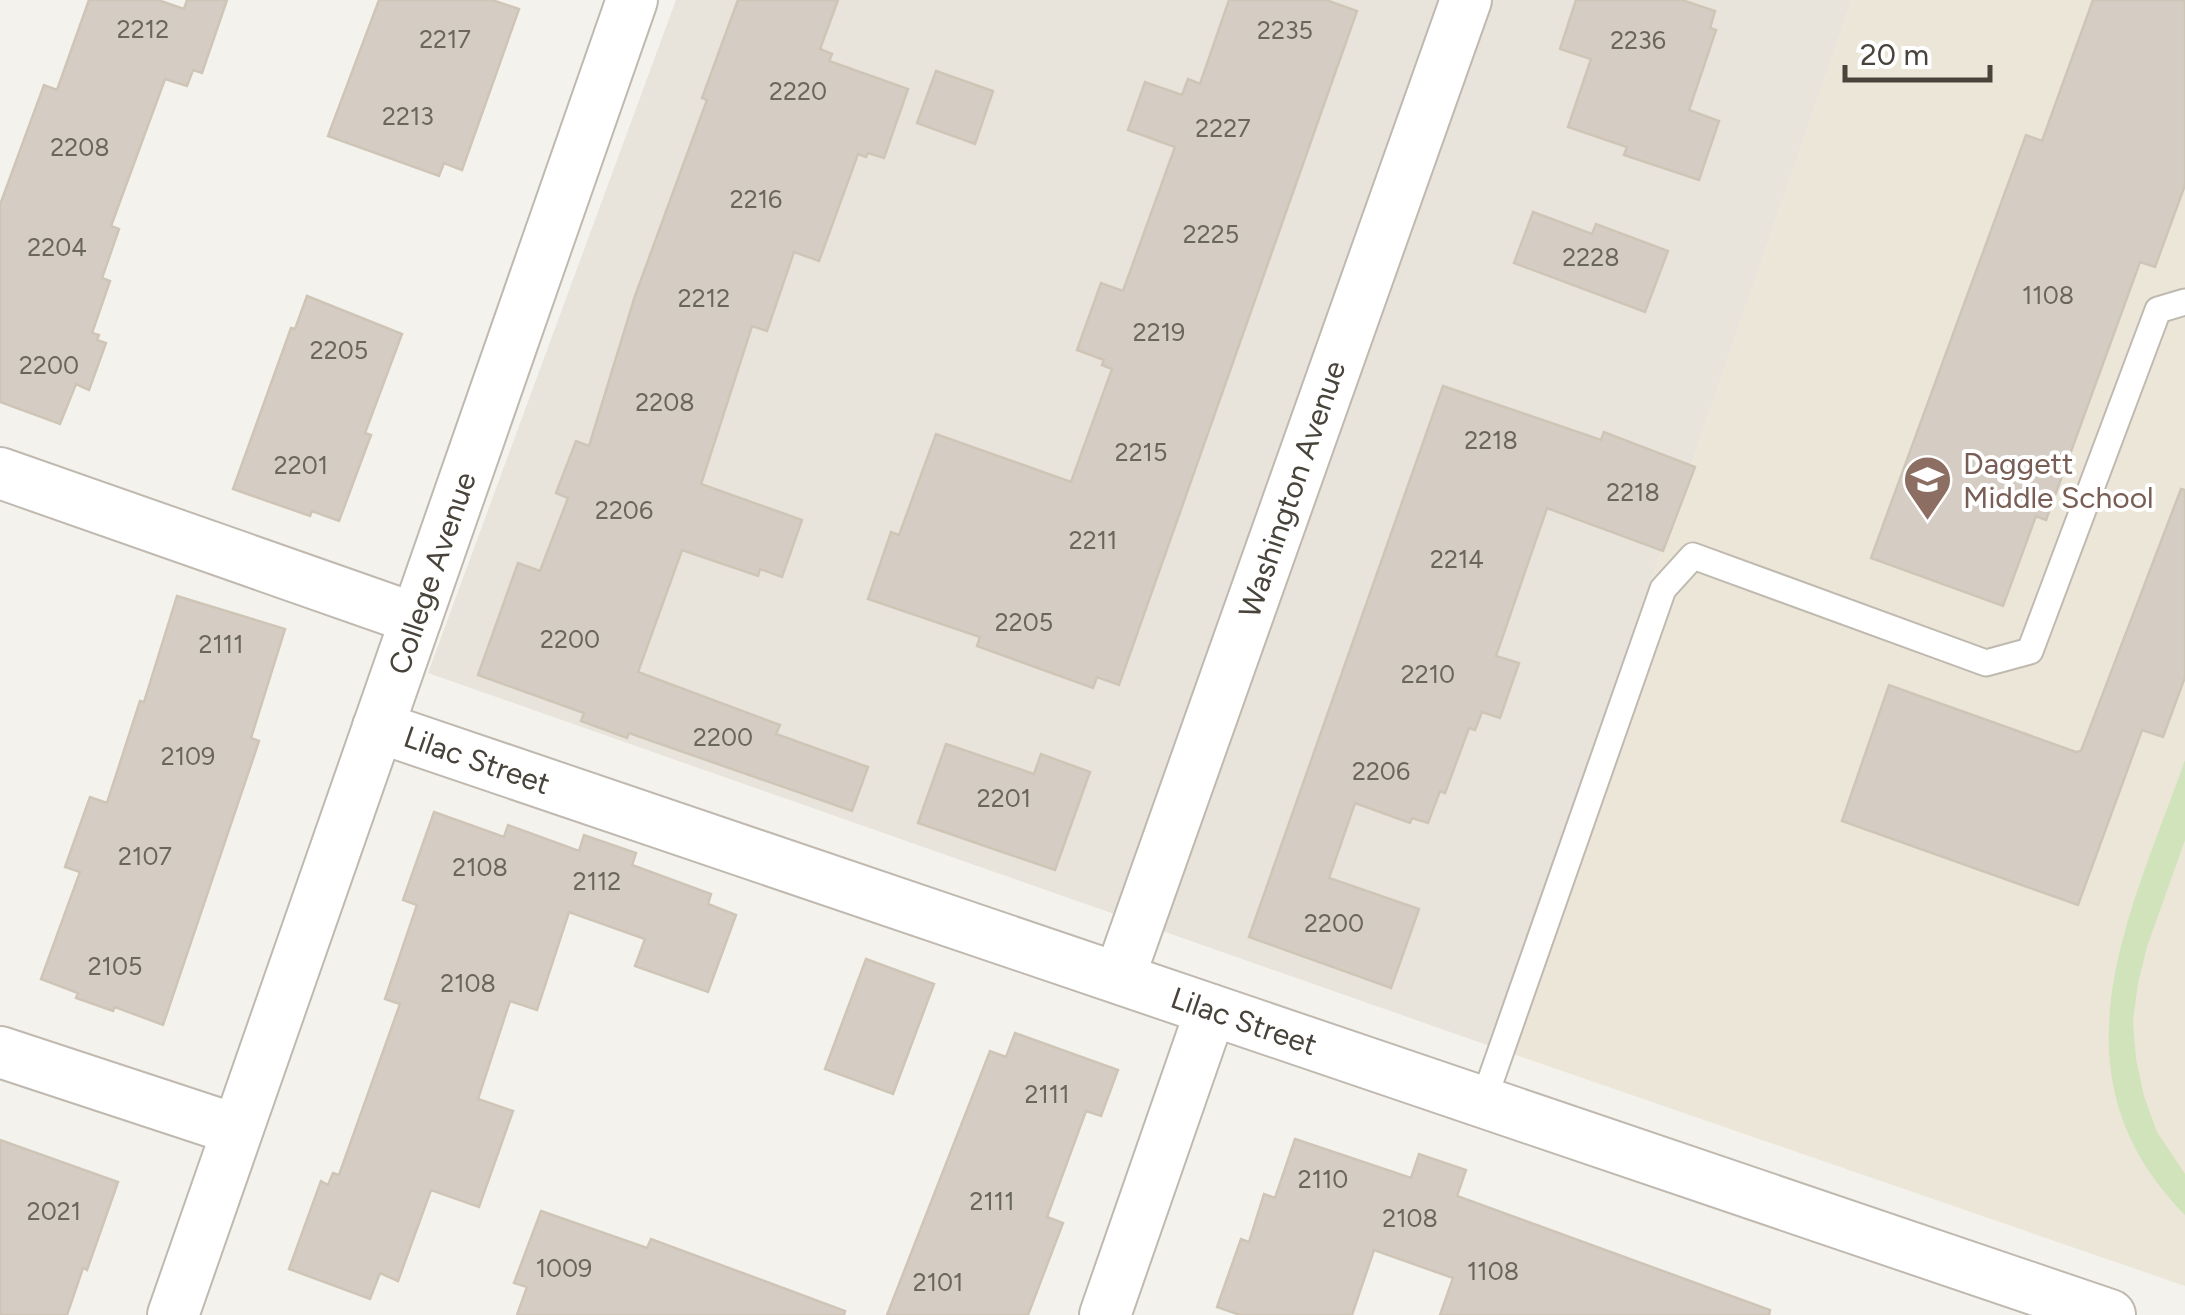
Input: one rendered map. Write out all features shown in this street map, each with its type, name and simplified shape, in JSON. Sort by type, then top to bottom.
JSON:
[{"type":"street","name":"College Avenue","points":[[172,1315],[632,0]]},
{"type":"street","name":"Washington Avenue","points":[[1119,978],[1466,0]]},
{"type":"street","points":[[0,473],[416,619]]},
{"type":"street","name":"Lilac Street","points":[[378,726],[2081,1310]]},
{"type":"street","points":[[1105,1315],[1211,1010]]},
{"type":"street","points":[[0,1052],[237,1130]]},
{"type":"lane","points":[[1483,1102],[1663,589],[1693,556],[1986,663],[2030,650],[2158,310],[2185,302]]},
{"type":"shaded area","points":[[676,0],[1852,0],[1490,1046],[428,673]]},
{"type":"shaded area","name":"Daggett Middle School","points":[[1852,0],[2185,0],[2185,1286],[1490,1046]]},
{"type":"green space","points":[[2185,760],[2185,840],[2147,947],[2133,1021],[2144,1096],[2157,1132],[2185,1174],[2185,1215],[2143,1161],[2118,1106],[2109,1050],[2112,993],[2124,935]]},
{"type":"building","points":[[89,0],[158,0],[184,9],[187,0],[227,0],[202,73],[193,70],[187,86],[165,79],[111,226],[119,229],[102,278],[110,281],[92,333],[106,343],[89,390],[76,384],[60,424],[0,402],[0,205],[44,85],[57,90]]},
{"type":"building","points":[[379,0],[492,0],[519,9],[462,170],[444,163],[439,176],[328,136]]},
{"type":"building","points":[[738,0],[838,0],[820,49],[832,54],[829,61],[908,89],[884,158],[858,154],[819,261],[794,252],[767,331],[752,326],[701,484],[802,520],[782,577],[760,569],[758,576],[682,550],[638,672],[780,725],[776,734],[868,767],[852,811],[629,733],[627,738],[581,721],[584,713],[478,675],[518,563],[540,571],[568,498],[556,493],[576,441],[589,446],[635,296],[707,100],[702,98]]},
{"type":"building","points":[[1229,0],[1326,0],[1357,11],[1119,685],[1097,677],[1093,688],[977,646],[980,637],[868,599],[891,532],[899,535],[936,434],[1071,482],[1112,369],[1102,365],[1104,360],[1077,350],[1101,283],[1123,291],[1175,147],[1128,130],[1145,82],[1182,95],[1188,79],[1200,84]]},
{"type":"building","points":[[1576,0],[1682,0],[1715,11],[1710,28],[1716,30],[1689,110],[1719,121],[1699,180],[1624,155],[1627,147],[1568,127],[1591,59],[1560,49]]},
{"type":"building","points":[[2093,0],[2185,0],[2185,185],[2155,267],[2140,262],[2046,520],[2036,516],[2003,606],[1871,558],[2026,135],[2042,141]]},
{"type":"building","points":[[936,71],[993,91],[975,144],[917,123]]},
{"type":"building","points":[[1533,212],[1592,234],[1596,224],[1668,251],[1645,312],[1514,263]]},
{"type":"building","points":[[307,296],[402,334],[365,433],[371,435],[339,521],[312,511],[310,516],[233,489],[291,328],[295,329]]},
{"type":"building","points":[[1443,386],[1601,440],[1604,432],[1695,467],[1663,551],[1547,508],[1496,656],[1519,663],[1500,718],[1482,712],[1475,730],[1469,728],[1445,793],[1440,791],[1428,823],[1412,818],[1410,823],[1355,803],[1329,878],[1419,909],[1391,988],[1249,937]]},
{"type":"building","points":[[2181,489],[2185,490],[2185,677],[2163,737],[2142,730],[2078,905],[1842,821],[1889,685],[2081,751]]},
{"type":"building","points":[[177,596],[285,629],[251,738],[259,741],[163,1025],[76,998],[78,993],[41,979],[80,872],[65,867],[90,797],[107,803]]},
{"type":"building","points":[[946,744],[1034,774],[1041,754],[1090,772],[1055,870],[918,823]]},
{"type":"building","points":[[434,812],[504,837],[508,825],[579,851],[584,835],[636,853],[632,865],[711,894],[708,904],[736,915],[708,992],[635,966],[645,939],[569,912],[537,1010],[510,1001],[478,1099],[513,1111],[479,1207],[431,1190],[398,1281],[380,1273],[370,1299],[289,1269],[321,1181],[328,1185],[333,1173],[339,1175],[400,1004],[385,999],[417,905],[403,900]]},
{"type":"building","points":[[866,959],[934,984],[893,1094],[825,1069]]},
{"type":"building","points":[[1015,1033],[1118,1070],[1101,1116],[1086,1111],[1047,1217],[1063,1223],[1028,1315],[887,1315],[990,1051],[1006,1057]]},
{"type":"building","points":[[1295,1139],[1411,1178],[1419,1154],[1466,1170],[1457,1196],[1770,1310],[1769,1315],[1440,1315],[1453,1278],[1374,1250],[1352,1315],[1240,1315],[1217,1307],[1241,1239],[1249,1242],[1264,1194],[1275,1198]]},
{"type":"building","points":[[0,1140],[118,1182],[67,1315],[0,1315]]},
{"type":"building","points":[[541,1211],[647,1248],[651,1239],[845,1311],[844,1315],[517,1315],[527,1287],[514,1283]]},
{"type":"place","name":"Daggett Middle School","points":[[1928,522]]}]
